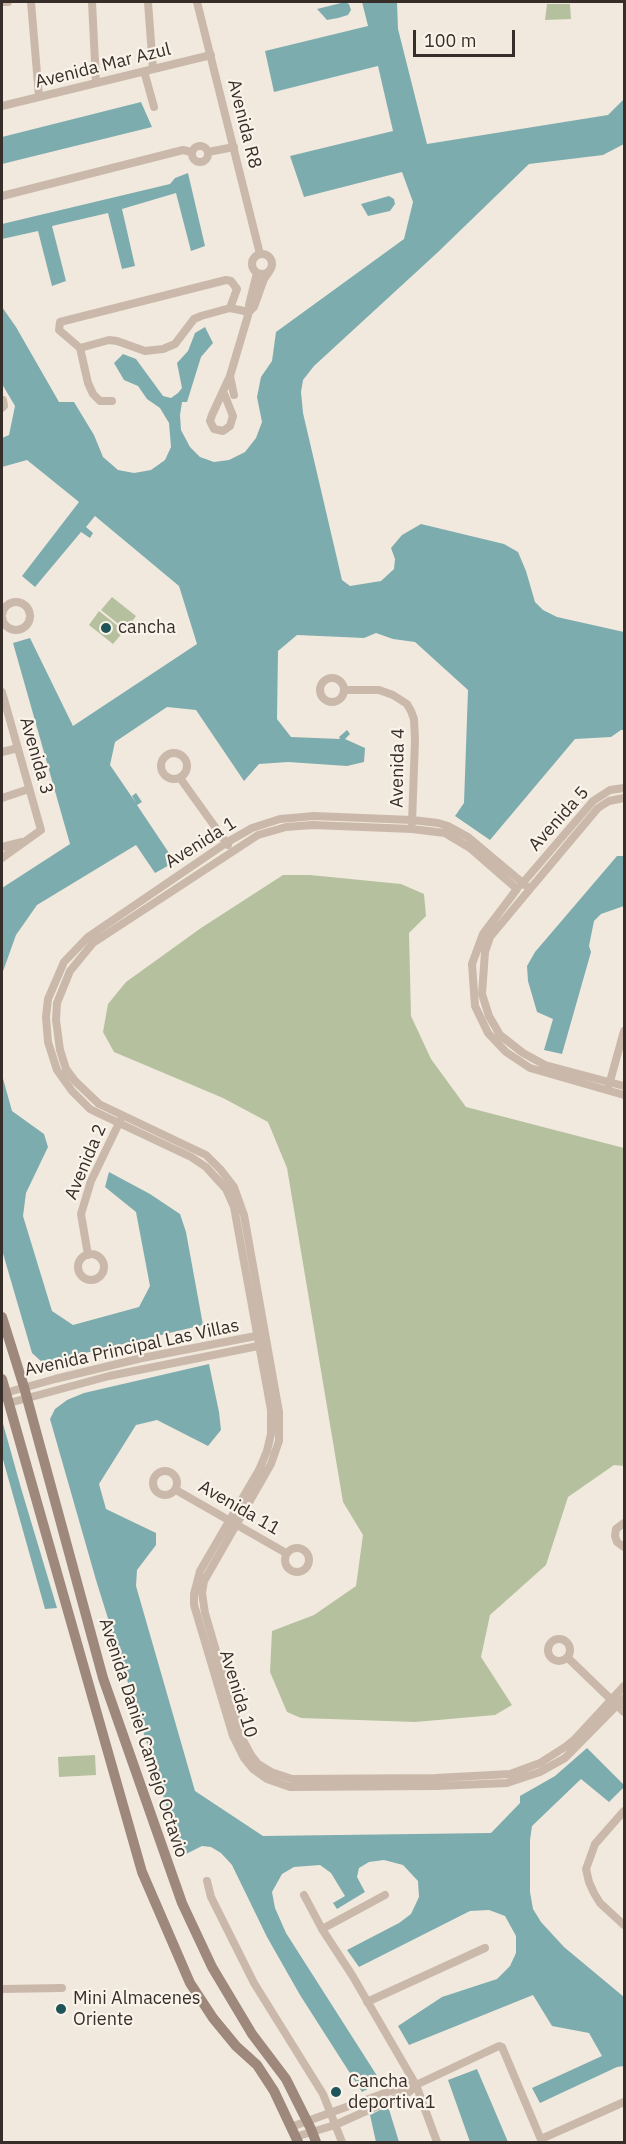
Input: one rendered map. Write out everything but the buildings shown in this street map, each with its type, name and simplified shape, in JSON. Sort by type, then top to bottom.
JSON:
[{"type":"main road","name":"Avenida Daniel Camejo Octavio","points":[[2,1317],[103,1678],[182,1903],[212,1967],[252,2034],[286,2079],[314,2137]]},
{"type":"main road","name":"Avenida Daniel Camejo Octavio","points":[[2,1379],[142,1872],[190,1983],[224,2032],[257,2065],[274,2091],[295,2135]]},
{"type":"street","points":[[2,3],[8,2]]},
{"type":"street","points":[[31,2],[39,97]]},
{"type":"street","points":[[92,2],[96,82]]},
{"type":"street","points":[[148,2],[149,70],[154,107]]},
{"type":"street","name":"Avenida R8","points":[[197,2],[260,254]]},
{"type":"street","name":"Avenida Mar Azul","points":[[2,106],[211,55]]},
{"type":"street","points":[[2,196],[183,150],[191,152],[191,157],[197,162],[205,160],[208,152],[234,147]]},
{"type":"street","points":[[249,312],[254,307],[264,279],[269,272],[272,265],[270,258],[260,254],[254,257],[253,269],[257,273],[269,272]]},
{"type":"street","points":[[223,392],[233,416],[230,426],[223,430],[214,429],[210,421],[230,376],[249,312],[257,273]]},
{"type":"street","points":[[112,401],[100,401],[93,394],[88,383],[80,348],[59,330],[60,322],[226,280],[231,281],[237,289],[230,308]]},
{"type":"street","points":[[80,348],[110,340],[145,351],[163,350],[180,339],[194,319],[230,308],[249,312]]},
{"type":"street","points":[[230,376],[234,395]]},
{"type":"street","points":[[2,408],[3,400]]},
{"type":"street","name":"Avenida 4","points":[[344,690],[386,692],[407,704],[411,711],[414,719],[415,740],[412,824]]},
{"type":"street","name":"Avenida 3","points":[[2,692],[3,704],[41,829],[26,841]]},
{"type":"street","points":[[2,752],[18,748]]},
{"type":"street","points":[[180,778],[232,852]]},
{"type":"street","name":"Avenida 5","points":[[520,886],[593,801],[610,790],[624,788]]},
{"type":"street","points":[[2,798],[29,789]]},
{"type":"street","name":"Avenida 5","points":[[527,892],[598,808],[609,801],[624,798]]},
{"type":"street","name":"Avenida 1","points":[[261,1335],[244,1215],[234,1187],[214,1162],[196,1149],[90,1109],[72,1091],[57,1070],[48,1042],[46,1017],[48,999],[64,962],[82,942],[118,915],[226,843],[252,828],[296,816],[412,824],[445,833],[473,846],[527,892]]},
{"type":"street","name":"Avenida 1","points":[[120,1120],[75,1082],[66,1069],[57,1035],[57,1003],[69,971],[93,943],[258,835],[286,827],[313,825],[412,824]]},
{"type":"street","points":[[2,847],[26,841]]},
{"type":"street","points":[[2,858],[26,841]]},
{"type":"street","points":[[169,881],[174,890]]},
{"type":"street","points":[[520,886],[489,925],[477,945],[472,964],[471,978],[475,1006],[488,1033],[506,1052],[530,1068],[609,1086],[624,1086]]},
{"type":"street","points":[[527,892],[490,937],[483,968],[484,1003],[500,1035],[532,1059],[609,1086],[624,1095]]},
{"type":"street","points":[[475,1006],[484,1003]]},
{"type":"street","points":[[609,1086],[624,1031]]},
{"type":"street","name":"Avenida 2","points":[[88,1255],[81,1214],[91,1181],[120,1120]]},
{"type":"street","name":"Avenida 10","points":[[261,1335],[268,1344],[275,1422],[259,1470],[232,1523],[200,1571],[194,1594],[194,1605],[229,1708],[246,1747],[258,1764],[292,1779],[507,1783],[528,1777],[548,1763],[574,1750],[615,1702],[624,1686]]},
{"type":"street","name":"Avenida 10","points":[[261,1335],[259,1346],[275,1422]]},
{"type":"street","name":"Avenida Principal Las Villas","points":[[7,1398],[142,1358],[261,1335]]},
{"type":"street","name":"Avenida Principal Las Villas","points":[[25,1393],[268,1344]]},
{"type":"street","name":"Avenida 11","points":[[176,1490],[286,1553]]},
{"type":"street","points":[[624,1523],[616,1529],[615,1536],[617,1542],[624,1547]]},
{"type":"street","points":[[568,1658],[624,1712]]},
{"type":"street","name":"Avenida 10","points":[[615,1702],[624,1698]]},
{"type":"street","name":"Avenida 10","points":[[229,1708],[238,1748],[253,1769],[267,1779],[290,1787],[325,1789],[436,1782]]},
{"type":"street","points":[[325,1779],[325,1789]]},
{"type":"street","points":[[624,1811],[595,1844],[586,1869],[589,1882],[600,1903],[624,1926]]},
{"type":"street","points":[[207,1881],[211,1897],[254,1983],[324,2094],[342,2142]]},
{"type":"street","points":[[304,1894],[322,1929],[352,1975],[416,2085],[437,2142]]},
{"type":"street","points":[[322,1929],[385,1895]]},
{"type":"street","points":[[367,2002],[485,1948]]},
{"type":"street","points":[[2,1989],[62,1988]]},
{"type":"street","points":[[295,2135],[314,2137],[335,2125],[410,2092],[416,2085],[496,2046],[501,2046],[542,2141],[624,2102]]},
{"type":"street","points":[[295,2135],[307,2121],[407,2085],[416,2085]]},
{"type":"green space","points":[[547,4],[570,4],[571,19],[545,20]]},
{"type":"green space","name":"cancha","points":[[112,597],[136,616],[126,630],[101,610]]},
{"type":"green space","name":"cancha","points":[[99,611],[124,631],[113,644],[89,625]]},
{"type":"green space","points":[[283,875],[310,875],[401,884],[424,894],[426,916],[409,933],[411,1016],[431,1059],[466,1107],[624,1148],[624,1466],[614,1465],[568,1497],[546,1565],[490,1615],[481,1657],[512,1705],[495,1715],[415,1722],[301,1718],[287,1712],[270,1672],[272,1631],[314,1615],[356,1586],[363,1535],[343,1502],[287,1168],[268,1122],[223,1098],[114,1052],[103,1032],[108,1004],[126,982],[201,928]]},
{"type":"green space","points":[[95,1755],[96,1775],[59,1777],[58,1757]]},
{"type":"water","points":[[345,2],[349,4],[351,10],[348,15],[338,18],[327,20],[317,9]]},
{"type":"water","points":[[362,2],[397,2],[398,29],[427,144],[608,115],[624,99],[624,144],[603,155],[529,164],[437,253],[314,366],[303,380],[301,392],[303,413],[342,580],[350,586],[381,581],[394,569],[395,559],[391,548],[402,535],[421,524],[504,544],[518,552],[535,602],[543,610],[557,617],[624,632],[624,730],[611,737],[575,739],[490,840],[455,816],[464,803],[468,690],[415,642],[393,639],[376,633],[364,638],[297,635],[278,651],[277,719],[291,737],[340,739],[339,737],[347,730],[350,734],[345,739],[365,748],[364,762],[347,766],[288,762],[259,764],[244,781],[196,710],[167,707],[115,742],[110,765],[136,803],[132,796],[136,793],[142,802],[137,805],[175,862],[155,873],[136,845],[37,905],[16,935],[2,974],[2,888],[70,844],[13,643],[30,638],[73,726],[197,644],[179,586],[95,516],[86,527],[93,533],[90,538],[81,532],[35,587],[22,576],[79,502],[27,460],[2,467],[2,438],[9,435],[15,406],[2,384],[2,307],[59,402],[74,402],[94,435],[103,457],[118,470],[134,473],[151,470],[165,460],[171,447],[169,423],[160,408],[147,399],[138,386],[124,380],[114,363],[123,354],[136,359],[163,396],[171,398],[182,388],[177,363],[188,351],[195,333],[205,327],[213,343],[201,357],[187,402],[182,402],[181,430],[190,447],[200,457],[214,462],[229,460],[245,452],[256,438],[262,422],[257,397],[261,377],[272,361],[276,332],[404,239],[413,202],[402,172],[304,197],[290,156],[393,131],[378,66],[274,92],[265,51],[368,26]]},
{"type":"water","points":[[141,102],[152,127],[2,164],[2,137]]},
{"type":"water","points":[[188,173],[205,246],[191,251],[176,193],[122,209],[135,266],[122,269],[108,213],[52,226],[66,281],[52,286],[38,231],[2,239],[2,224],[170,184],[175,178]]},
{"type":"water","points":[[389,196],[394,199],[395,204],[390,211],[368,216],[361,204]]},
{"type":"water","points":[[617,856],[624,856],[624,906],[601,914],[594,921],[589,946],[591,952],[562,1054],[544,1050],[553,1019],[537,1012],[528,981],[527,966],[535,952]]},
{"type":"water","points":[[2,1075],[12,1111],[44,1134],[48,1147],[26,1193],[23,1216],[52,1311],[73,1325],[139,1307],[150,1286],[136,1212],[105,1187],[109,1172],[150,1194],[180,1214],[186,1232],[203,1325],[43,1363],[32,1353],[2,1250]]},
{"type":"water","points":[[209,1364],[221,1430],[208,1446],[157,1420],[136,1425],[99,1484],[106,1509],[156,1533],[156,1545],[137,1570],[136,1586],[195,1791],[263,1836],[491,1833],[520,1803],[520,1796],[555,1776],[587,1748],[624,1787],[609,1802],[581,1779],[532,1826],[530,1892],[533,1909],[541,1922],[564,1947],[624,1997],[624,2066],[617,2067],[540,2103],[532,2088],[602,2056],[589,2033],[552,2026],[533,1995],[409,2045],[398,2026],[442,1997],[497,1979],[510,1966],[516,1953],[516,1936],[505,1916],[489,1910],[470,1911],[359,1967],[347,1950],[399,1923],[411,1914],[419,1897],[418,1881],[403,1865],[384,1860],[369,1862],[359,1868],[357,1877],[365,1892],[337,1909],[333,1903],[345,1896],[331,1873],[320,1865],[294,1867],[282,1874],[272,1892],[275,1908],[286,1933],[381,2082],[362,2092],[300,1995],[267,1937],[232,1865],[221,1853],[211,1847],[202,1846],[182,1856],[96,1580],[50,1419],[55,1409],[67,1400],[84,1393]]},
{"type":"water","points":[[2,1420],[57,1608],[45,1609],[2,1456]]},
{"type":"water","points":[[477,2069],[508,2142],[470,2142],[448,2080]]},
{"type":"water","points":[[388,2106],[399,2142],[376,2142],[370,2115]]},
{"type":"place","name":"cancha","points":[[106,628]]},
{"type":"place","name":"Mini Almacenes Oriente","points":[[61,2009]]},
{"type":"place","name":"Cancha deportiva1","points":[[336,2092]]}]
